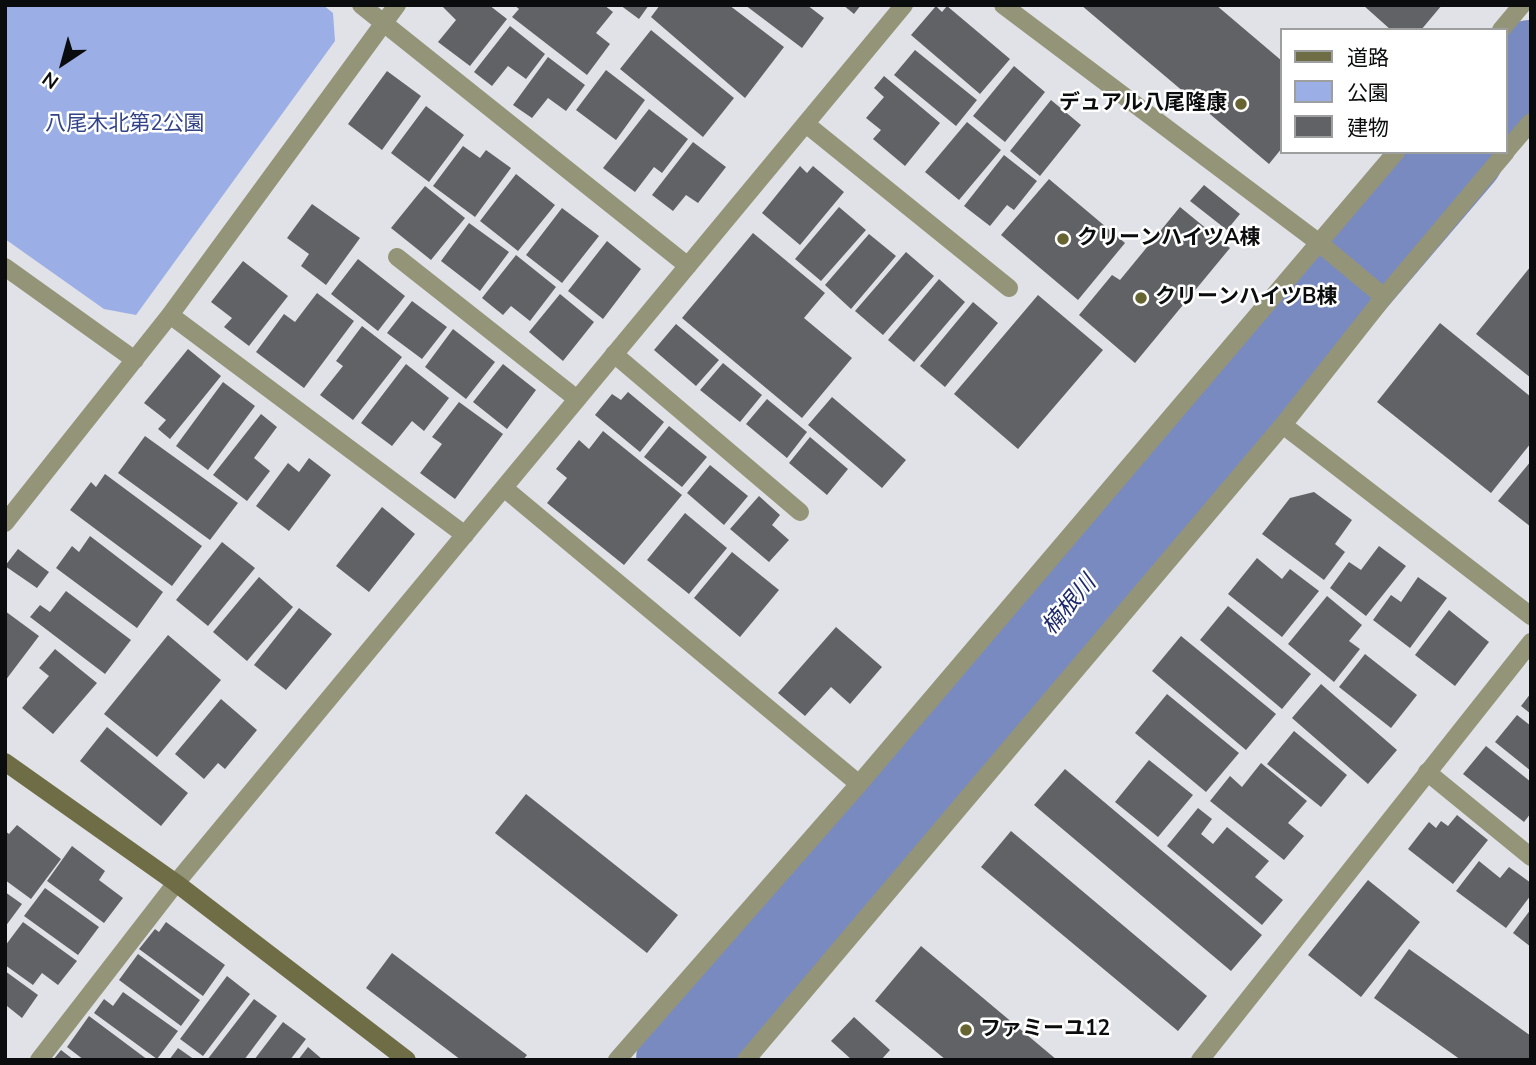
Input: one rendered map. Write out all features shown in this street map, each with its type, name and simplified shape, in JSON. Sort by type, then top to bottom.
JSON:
[{"type":"street","points":[[361,5],[688,266]]},
{"type":"street","points":[[5,523],[170,315],[397,5]]},
{"type":"street","points":[[39,1060],[176,883],[904,5]]},
{"type":"street","points":[[1003,5],[1325,247],[1384,296]]},
{"type":"street","points":[[1503,28],[1522,5]]},
{"type":"street","points":[[1508,150],[1531,122]]},
{"type":"street","points":[[806,124],[1009,288]]},
{"type":"street","points":[[617,1060],[1325,247],[1395,154]]},
{"type":"street","points":[[746,1060],[1283,425],[1384,296],[1504,154]]},
{"type":"street","points":[[397,257],[577,399]]},
{"type":"street","points":[[5,267],[135,360]]},
{"type":"street","points":[[170,315],[465,535]]},
{"type":"street","points":[[614,354],[800,512]]},
{"type":"street","points":[[1283,425],[1531,617]]},
{"type":"street","points":[[504,488],[859,784]]},
{"type":"street","points":[[1200,1060],[1531,642]]},
{"type":"street","points":[[5,762],[176,883],[407,1060]]},
{"type":"street","points":[[1427,772],[1531,857]]},
{"type":"green space","name":"八尾木北第2公園","points":[[5,5],[323,5],[333,13],[335,41],[136,315],[104,309],[5,239]]},
{"type":"building","points":[[441,5],[489,5],[507,19],[470,66],[438,42],[456,20]]},
{"type":"building","points":[[514,5],[604,5],[613,12],[596,33],[610,44],[587,75],[512,17],[519,9]]},
{"type":"building","points":[[620,5],[649,5],[639,19]]},
{"type":"building","points":[[660,5],[729,5],[784,47],[745,98],[651,17]]},
{"type":"building","points":[[745,5],[807,5],[824,18],[802,48]]},
{"type":"building","points":[[843,5],[861,5],[854,14]]},
{"type":"building","name":"デュアル八尾隆康","points":[[1081,5],[1216,5],[1280,59],[1280,150],[1269,164]]},
{"type":"building","points":[[1363,5],[1442,5],[1423,28],[1389,28]]},
{"type":"building","points":[[936,6],[942,12],[947,6],[1010,59],[980,94],[911,35]]},
{"type":"building","points":[[510,26],[545,54],[526,79],[508,66],[492,86],[474,72]]},
{"type":"building","points":[[651,30],[734,98],[703,137],[620,69]]},
{"type":"building","points":[[915,50],[977,100],[956,126],[894,75]]},
{"type":"building","points":[[548,57],[585,85],[566,111],[548,98],[532,118],[513,105]]},
{"type":"building","points":[[1014,66],[1045,92],[1005,142],[973,116]]},
{"type":"building","points":[[606,70],[645,100],[616,140],[576,110]]},
{"type":"building","points":[[387,71],[421,96],[382,150],[348,124]]},
{"type":"building","points":[[884,76],[940,123],[905,166],[873,139],[881,130],[866,118],[884,97],[874,88]]},
{"type":"building","points":[[1051,100],[1081,125],[1040,176],[1010,151]]},
{"type":"building","points":[[426,106],[464,135],[429,182],[391,153]]},
{"type":"building","points":[[649,109],[688,139],[662,173],[654,167],[635,192],[603,168]]},
{"type":"building","points":[[967,122],[1001,150],[959,200],[925,172]]},
{"type":"building","points":[[693,142],[726,167],[698,203],[686,195],[673,211],[652,195]]},
{"type":"building","points":[[463,146],[480,158],[486,150],[511,168],[475,217],[433,186]]},
{"type":"building","points":[[1004,155],[1037,181],[1014,210],[1007,205],[990,226],[964,206]]},
{"type":"building","points":[[800,166],[807,173],[813,166],[844,192],[800,245],[762,213]]},
{"type":"building","points":[[516,174],[555,205],[518,251],[480,221]]},
{"type":"building","name":"クリーンハイツA棟","points":[[1049,179],[1125,243],[1078,300],[1001,235]]},
{"type":"building","points":[[1204,185],[1240,214],[1227,230],[1190,201]]},
{"type":"building","points":[[425,186],[465,218],[431,260],[391,228]]},
{"type":"building","points":[[312,204],[360,238],[326,285],[301,266],[309,254],[287,238]]},
{"type":"building","points":[[839,207],[866,230],[821,281],[795,259]]},
{"type":"building","name":"クリーンハイツB棟","points":[[1180,207],[1230,248],[1135,363],[1079,315],[1112,275],[1120,280]]},
{"type":"building","points":[[562,208],[599,236],[562,283],[526,255]]},
{"type":"building","points":[[469,223],[509,252],[480,291],[441,261]]},
{"type":"building","points":[[753,233],[825,293],[804,318],[852,358],[802,418],[682,318]]},
{"type":"building","points":[[869,234],[896,256],[851,309],[825,285]]},
{"type":"building","points":[[607,241],[641,269],[603,319],[568,291]]},
{"type":"building","points":[[906,252],[934,276],[883,335],[855,311]]},
{"type":"building","points":[[516,255],[556,287],[530,321],[511,306],[503,315],[482,298]]},
{"type":"building","points":[[358,259],[405,296],[378,331],[331,294]]},
{"type":"building","points":[[243,261],[288,296],[249,346],[224,327],[232,318],[211,302]]},
{"type":"building","points":[[1531,266],[1531,378],[1476,334]]},
{"type":"building","points":[[939,279],[965,302],[914,362],[888,340]]},
{"type":"building","points":[[317,293],[354,321],[304,388],[256,352],[284,314],[295,322]]},
{"type":"building","points":[[560,294],[594,322],[563,361],[529,332]]},
{"type":"building","points":[[1038,295],[1103,350],[1018,449],[954,394]]},
{"type":"building","points":[[412,301],[447,327],[422,359],[387,333]]},
{"type":"building","points":[[973,302],[998,323],[945,387],[920,366]]},
{"type":"building","points":[[1440,323],[1531,397],[1531,443],[1491,493],[1377,402]]},
{"type":"building","points":[[676,324],[719,360],[696,386],[654,350]]},
{"type":"building","points":[[362,326],[402,357],[353,420],[320,395],[343,366],[336,361]]},
{"type":"building","points":[[453,329],[495,362],[466,399],[425,367]]},
{"type":"building","points":[[188,349],[221,376],[170,439],[158,429],[166,420],[144,403]]},
{"type":"building","points":[[723,363],[762,395],[740,422],[700,390]]},
{"type":"building","points":[[406,364],[449,398],[424,431],[412,421],[392,446],[361,423]]},
{"type":"building","points":[[503,364],[536,390],[507,429],[473,402]]},
{"type":"building","points":[[223,382],[255,406],[208,470],[176,446]]},
{"type":"building","points":[[628,392],[664,422],[640,452],[595,415],[612,394],[621,400]]},
{"type":"building","points":[[832,397],[906,460],[882,488],[808,425]]},
{"type":"building","points":[[767,399],[807,432],[787,458],[746,424]]},
{"type":"building","points":[[459,402],[503,434],[455,499],[420,473],[442,444],[432,437]]},
{"type":"building","points":[[261,414],[277,427],[254,458],[270,471],[247,501],[213,475]]},
{"type":"building","points":[[669,426],[707,457],[682,487],[644,457]]},
{"type":"building","points":[[603,431],[682,495],[624,565],[547,503],[567,478],[556,469],[579,440],[589,449]]},
{"type":"building","points":[[145,436],[238,503],[210,540],[118,473]]},
{"type":"building","points":[[810,437],[848,469],[827,495],[789,463]]},
{"type":"building","points":[[309,458],[331,475],[289,531],[256,506],[288,463],[299,472]]},
{"type":"building","points":[[1531,461],[1531,527],[1498,501]]},
{"type":"building","points":[[710,465],[748,496],[724,525],[687,493]]},
{"type":"building","points":[[105,474],[202,546],[172,586],[70,510],[91,482],[96,487]]},
{"type":"building","points":[[1314,492],[1352,520],[1335,544],[1345,552],[1324,580],[1262,534],[1290,498]]},
{"type":"building","points":[[759,496],[780,515],[772,525],[789,540],[769,562],[730,529]]},
{"type":"building","points":[[382,507],[415,534],[369,592],[336,566]]},
{"type":"building","points":[[685,513],[727,548],[689,594],[647,560]]},
{"type":"building","points":[[90,536],[163,592],[137,628],[56,568],[72,546],[79,552]]},
{"type":"building","points":[[222,542],[255,568],[208,626],[176,600]]},
{"type":"building","points":[[1379,546],[1406,566],[1366,616],[1330,588],[1349,562],[1361,570]]},
{"type":"building","points":[[18,549],[49,572],[37,588],[5,566]]},
{"type":"building","points":[[732,552],[779,590],[740,637],[694,598]]},
{"type":"building","points":[[1257,558],[1282,579],[1290,569],[1319,591],[1282,637],[1228,594]]},
{"type":"building","points":[[259,577],[293,607],[247,661],[213,632]]},
{"type":"building","points":[[1418,577],[1447,598],[1410,648],[1373,620],[1391,595],[1401,602]]},
{"type":"building","points":[[66,591],[131,640],[105,674],[30,617],[40,605],[50,612]]},
{"type":"building","points":[[1327,596],[1362,625],[1349,641],[1360,649],[1334,682],[1288,644]]},
{"type":"building","points":[[1228,606],[1311,674],[1282,709],[1200,640]]},
{"type":"building","points":[[299,608],[332,634],[286,690],[254,665]]},
{"type":"building","points":[[1449,610],[1489,642],[1455,686],[1415,655]]},
{"type":"building","points":[[5,611],[39,636],[5,681]]},
{"type":"building","points":[[836,627],[882,667],[850,704],[831,687],[805,716],[778,693]]},
{"type":"building","points":[[168,635],[221,680],[157,757],[104,714]]},
{"type":"building","points":[[1181,636],[1276,714],[1246,750],[1152,671]]},
{"type":"building","points":[[55,649],[97,683],[53,734],[22,708],[49,676],[39,668]]},
{"type":"building","points":[[1365,654],[1417,695],[1391,728],[1339,687]]},
{"type":"building","points":[[1321,684],[1397,750],[1368,784],[1292,718]]},
{"type":"building","points":[[1531,693],[1531,714],[1521,706]]},
{"type":"building","points":[[1167,694],[1239,753],[1206,792],[1135,733]]},
{"type":"building","points":[[221,699],[257,730],[225,769],[218,763],[204,779],[175,754]]},
{"type":"building","points":[[1517,715],[1531,726],[1531,771],[1495,742]]},
{"type":"building","points":[[107,727],[188,793],[161,826],[80,761]]},
{"type":"building","points":[[1294,731],[1347,775],[1321,807],[1267,764]]},
{"type":"building","points":[[1486,746],[1531,782],[1531,813],[1524,822],[1463,774]]},
{"type":"building","points":[[1149,760],[1193,795],[1158,837],[1115,802]]},
{"type":"building","points":[[1261,763],[1307,801],[1288,823],[1304,836],[1284,860],[1210,801],[1230,776],[1242,787]]},
{"type":"building","points":[[1065,769],[1262,935],[1231,971],[1034,805]]},
{"type":"building","points":[[526,794],[678,915],[647,953],[495,833]]},
{"type":"building","points":[[1198,808],[1212,819],[1201,834],[1213,844],[1227,827],[1269,861],[1255,877],[1283,900],[1262,925],[1167,846]]},
{"type":"building","points":[[1457,815],[1488,840],[1453,884],[1408,849],[1429,822],[1436,828],[1441,821],[1448,826]]},
{"type":"building","points":[[17,825],[61,859],[31,899],[5,880],[5,831],[9,834]]},
{"type":"building","points":[[1011,831],[1207,996],[1178,1031],[981,867]]},
{"type":"building","points":[[72,846],[105,871],[99,880],[123,898],[104,923],[47,881]]},
{"type":"building","points":[[1479,861],[1500,878],[1509,867],[1531,883],[1531,895],[1506,928],[1456,891]]},
{"type":"building","points":[[1368,880],[1420,922],[1361,997],[1308,955]]},
{"type":"building","points":[[45,888],[99,927],[78,955],[24,916]]},
{"type":"building","points":[[5,892],[22,904],[5,927]]},
{"type":"building","points":[[1531,909],[1531,947],[1513,933]]},
{"type":"building","points":[[23,922],[77,961],[58,985],[42,973],[33,985],[5,965],[5,946]]},
{"type":"building","points":[[166,922],[225,965],[203,996],[139,949],[155,929],[159,932]]},
{"type":"building","name":"ファミーユ12","points":[[921,946],[1057,1060],[946,1060],[875,1001]]},
{"type":"building","points":[[1409,949],[1531,1036],[1531,1060],[1461,1060],[1374,998]]},
{"type":"building","points":[[392,953],[527,1055],[523,1060],[461,1060],[366,988]]},
{"type":"building","points":[[138,954],[200,1000],[181,1026],[119,980]]},
{"type":"building","points":[[5,971],[38,995],[22,1018],[7,1006],[5,1008]]},
{"type":"building","points":[[227,976],[250,994],[203,1056],[180,1039]]},
{"type":"building","points":[[123,992],[178,1031],[157,1059],[94,1013],[104,999],[113,1006]]},
{"type":"building","points":[[254,999],[277,1016],[244,1060],[207,1060]]},
{"type":"building","points":[[89,1016],[148,1060],[84,1060],[67,1047]]},
{"type":"building","points":[[854,1017],[890,1050],[881,1060],[852,1060],[831,1041]]},
{"type":"building","points":[[283,1022],[306,1039],[290,1060],[254,1060]]},
{"type":"building","points":[[308,1047],[323,1060],[298,1060]]},
{"type":"building","points":[[178,1048],[195,1060],[169,1060]]},
{"type":"building","points":[[61,1050],[74,1060],[53,1060]]},
{"type":"waterway","name":"楠根川","points":[[1508,93],[1531,67]]},
{"type":"waterway","name":"楠根川","points":[[683,1060],[1456,154]]},
{"type":"place","name":"デュアル八尾隆康","points":[[1241,104]]},
{"type":"place","name":"クリーンハイツA棟","points":[[1063,239]]},
{"type":"place","name":"クリーンハイツB棟","points":[[1141,298]]},
{"type":"place","name":"ファミーユ12","points":[[966,1030]]}]
